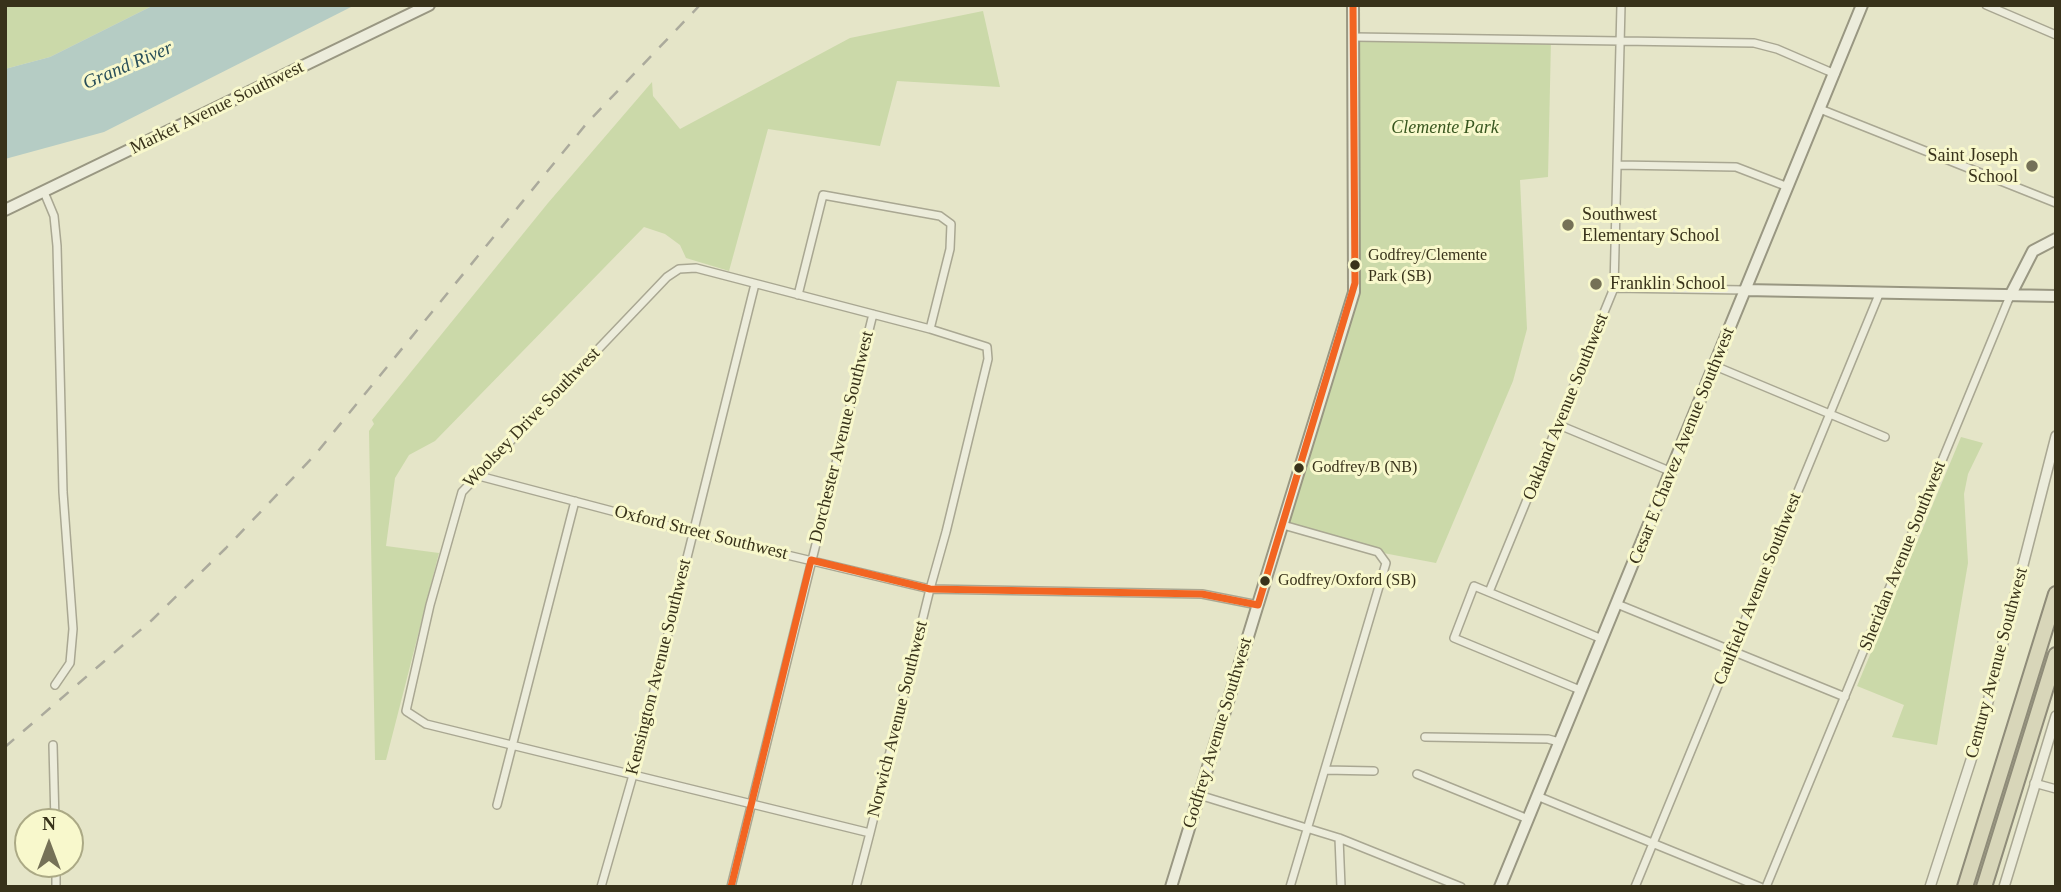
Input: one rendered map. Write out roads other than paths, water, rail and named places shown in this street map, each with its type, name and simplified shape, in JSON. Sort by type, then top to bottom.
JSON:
[{"type":"highway","points":[[1965,887],[2056,594]]},
{"type":"highway","points":[[1984,887],[2056,654]]},
{"type":"main road","name":"Market Avenue Southwest","points":[[5,210],[429,5]]},
{"type":"main road","name":"Godfrey Avenue Southwest","points":[[1171,887],[1355,283],[1353,5]]},
{"type":"main road","name":"Cesar E Chavez Avenue Southwest","points":[[1500,887],[1863,5]]},
{"type":"main road","name":"Sheridan Avenue Southwest","points":[[2010,296],[2033,251],[2056,239]]},
{"type":"main road","points":[[1745,290],[2056,296]]},
{"type":"street","name":"Oakland Avenue Southwest","points":[[1489,592],[1614,288],[1621,5]]},
{"type":"street","points":[[1986,5],[2056,35]]},
{"type":"street","points":[[1354,37],[1754,43],[1781,50],[1835,74]]},
{"type":"street","points":[[1820,109],[2056,203]]},
{"type":"street","points":[[1617,165],[1736,167],[1788,187]]},
{"type":"street","points":[[44,192],[54,216],[57,246],[63,492],[73,629],[70,663],[55,685]]},
{"type":"street","points":[[755,284],[929,329],[950,249],[951,224],[940,216],[823,195],[798,295]]},
{"type":"street","name":"Woolsey Drive Southwest","points":[[513,746],[426,724],[410,716],[405,706],[462,492],[667,277],[679,269],[696,268],[755,284]]},
{"type":"street","name":"Kensington Avenue Southwest","points":[[601,887],[633,775],[755,284]]},
{"type":"street","points":[[1614,288],[1745,290]]},
{"type":"street","name":"Caulfield Avenue Southwest","points":[[1635,887],[1880,292]]},
{"type":"street","name":"Sheridan Avenue Southwest","points":[[1766,887],[2010,296]]},
{"type":"street","name":"Dorchester Avenue Southwest","points":[[731,887],[873,314]]},
{"type":"street","name":"Norwich Avenue Southwest","points":[[856,887],[988,359],[987,347],[929,329]]},
{"type":"street","points":[[1715,366],[1885,437]]},
{"type":"street","points":[[1559,425],[1672,471]]},
{"type":"street","name":"Century Avenue Southwest","points":[[1930,887],[1981,729],[2056,436]]},
{"type":"street","name":"Oxford Street Southwest","points":[[479,475],[693,532],[930,589],[1202,594],[1258,605]]},
{"type":"street","points":[[497,805],[575,501]]},
{"type":"street","points":[[1283,525],[1378,552],[1386,563],[1290,887]]},
{"type":"street","points":[[1580,690],[1454,638],[1474,586],[1602,639]]},
{"type":"street","points":[[1617,604],[1845,696]]},
{"type":"street","points":[[2004,887],[2056,716]]},
{"type":"street","points":[[1425,737],[1548,739],[1559,742]]},
{"type":"street","points":[[53,745],[55,808]]},
{"type":"street","points":[[513,746],[870,833]]},
{"type":"street","points":[[1325,770],[1374,771]]},
{"type":"street","points":[[1417,774],[1528,819]]},
{"type":"street","points":[[2034,783],[2056,789]]},
{"type":"street","points":[[1199,795],[1339,838],[1461,887]]},
{"type":"street","points":[[1537,796],[1760,887]]},
{"type":"street","points":[[1339,838],[1341,887]]},
{"type":"water","name":"Grand River","points":[[154,5],[355,5],[104,132],[5,159],[5,69],[50,57]]},
{"type":"railway","points":[[5,747],[152,620],[314,456],[587,123],[700,5]]},
{"type":"place","name":"Saint Joseph School","points":[[2032,166]]},
{"type":"place","name":"Southwest Elementary School","points":[[1568,225]]},
{"type":"place","name":"Godfrey/Clemente Park (SB)","points":[[1355,265]]},
{"type":"place","name":"Franklin School","points":[[1596,284]]},
{"type":"place","name":"Godfrey/B (NB)","points":[[1299,468]]},
{"type":"place","name":"Godfrey/Oxford (SB)","points":[[1265,581]]},
{"type":"park label","name":"Clemente Park","points":[[1445,128]]}]
